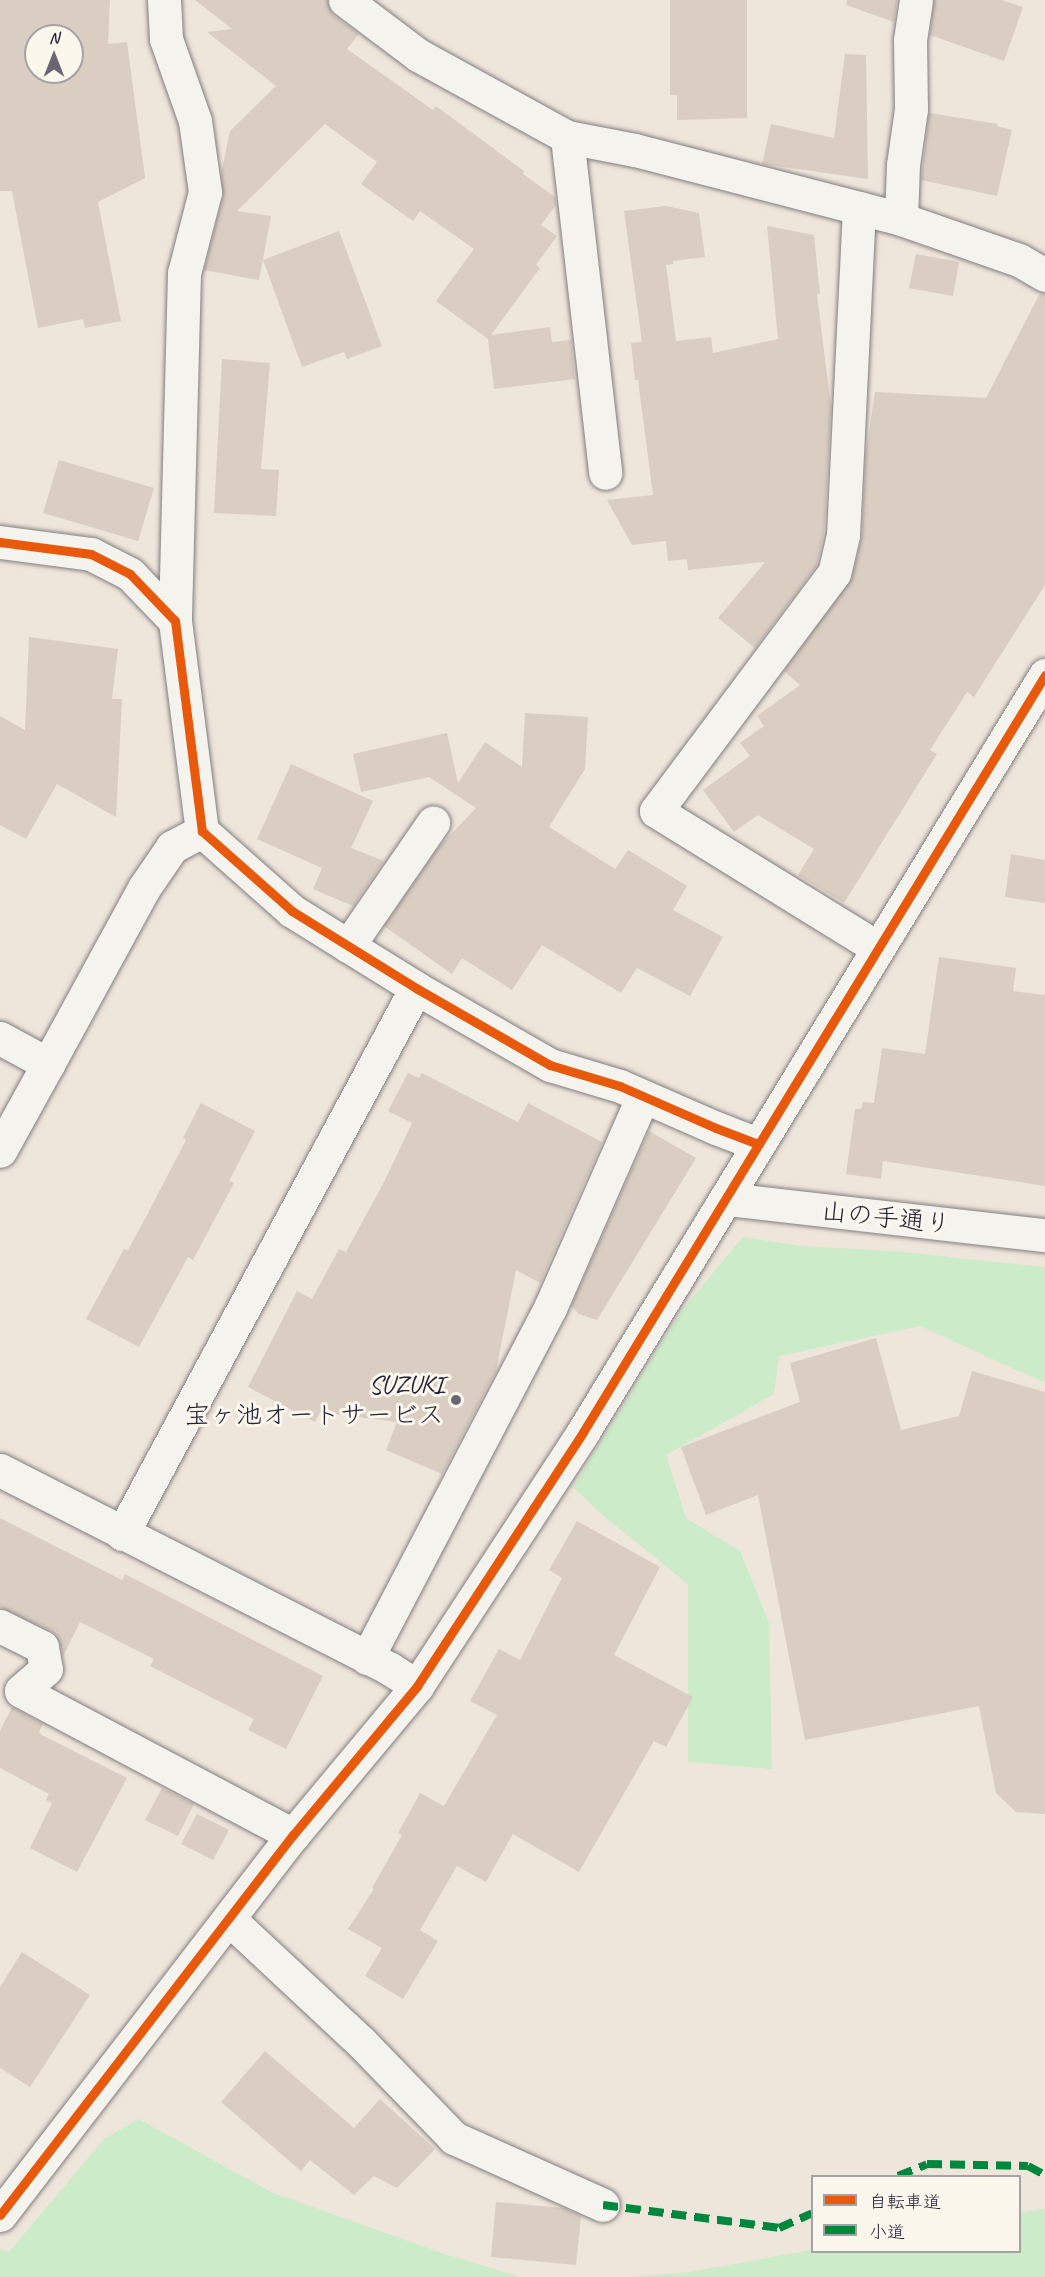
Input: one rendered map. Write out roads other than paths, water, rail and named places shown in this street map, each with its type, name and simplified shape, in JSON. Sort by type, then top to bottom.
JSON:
[{"type":"street","points":[[164,0],[166,39],[195,121],[205,192],[191,237],[184,273],[176,621],[202,831],[292,911],[416,988],[550,1065],[620,1086],[636,1109],[758,1144]]},
{"type":"street","points":[[345,0],[418,55],[567,137],[635,150],[901,219],[1019,260],[1045,275]]},
{"type":"street","points":[[901,219],[903,165],[911,109],[910,40],[916,0]]},
{"type":"street","points":[[567,137],[605,473]]},
{"type":"street","points":[[859,208],[843,534],[834,573],[656,811],[878,948]]},
{"type":"street","points":[[0,542],[91,554],[130,574],[176,621]]},
{"type":"street","points":[[0,2215],[293,1835],[417,1686],[577,1442],[878,948],[1042,686]]},
{"type":"street","points":[[348,946],[434,823]]},
{"type":"street","points":[[0,1151],[144,888],[172,847],[202,831]]},
{"type":"street","points":[[122,1534],[416,988]]},
{"type":"street","points":[[0,1038],[48,1064]]},
{"type":"street","points":[[367,1658],[550,1308],[636,1109]]},
{"type":"street","name":"山の手通り","points":[[727,1199],[1045,1235]]},
{"type":"street","points":[[0,1470],[367,1658],[417,1686]]},
{"type":"street","points":[[0,1626],[42,1647],[46,1669],[21,1691],[58,1713],[293,1835]]},
{"type":"street","points":[[229,1918],[362,2043],[454,2138],[603,2205]]},
{"type":"place","name":"SUZUKI 宝ヶ池オートサービス","points":[[456,1400]]}]
